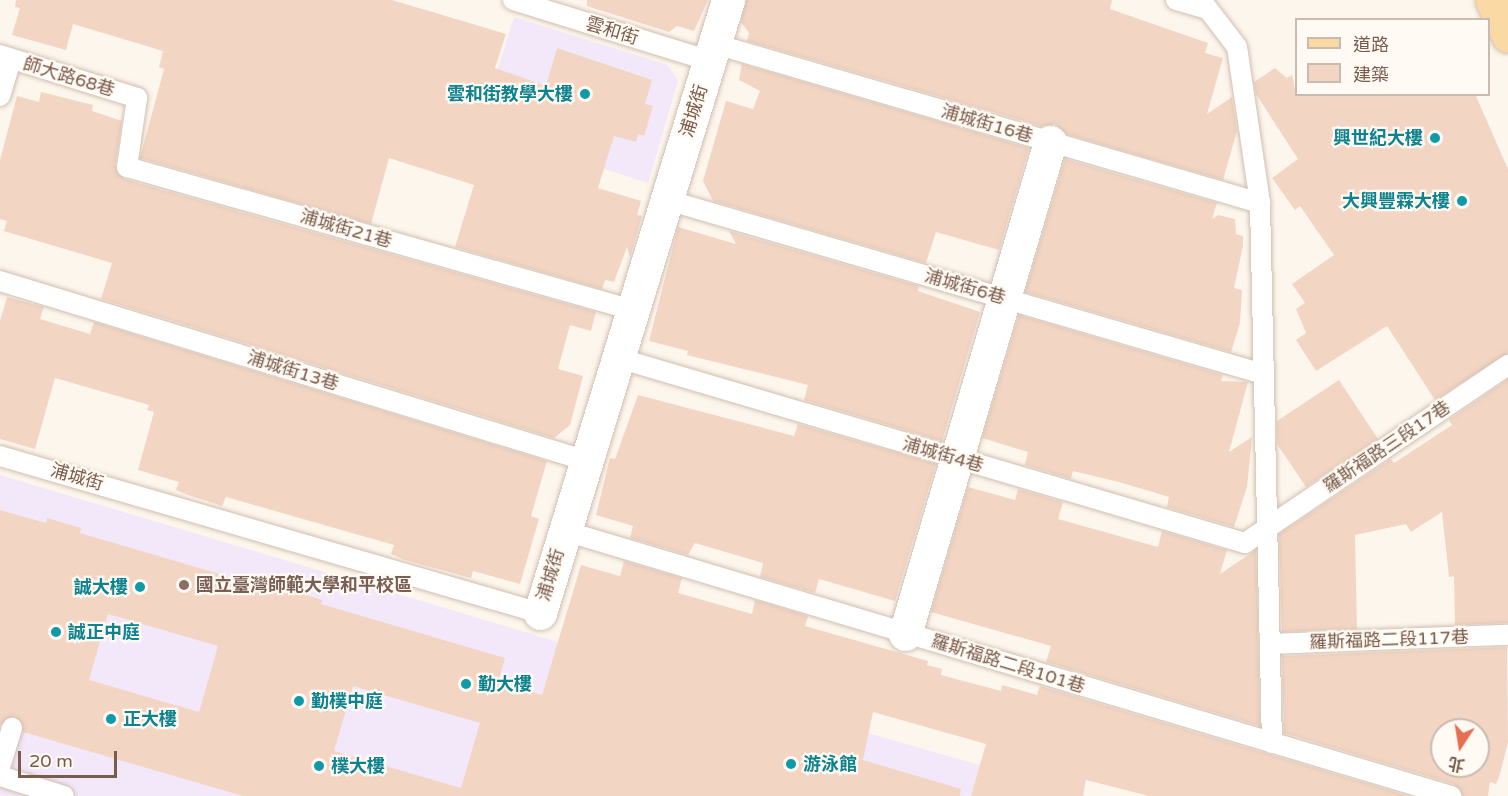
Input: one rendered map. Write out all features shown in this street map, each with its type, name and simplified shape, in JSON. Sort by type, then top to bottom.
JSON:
[{"type":"main road","points":[[1491,0],[1508,36]]},
{"type":"street","name":"浦城街","points":[[540,613],[728,0]]},
{"type":"street","points":[[905,634],[1050,142]]},
{"type":"lane","name":"雲和街","points":[[513,0],[712,53]]},
{"type":"lane","points":[[1176,0],[1204,5],[1237,47],[1260,203],[1265,530],[1272,743]]},
{"type":"lane","name":"浦城街16巷","points":[[712,53],[1050,142],[1260,203]]},
{"type":"lane","points":[[0,96],[6,57]]},
{"type":"lane","name":"師大路68巷","points":[[6,57],[138,98]]},
{"type":"lane","name":"浦城街21巷","points":[[138,98],[127,167],[633,310]]},
{"type":"lane","name":"浦城街6巷","points":[[667,200],[1263,374]]},
{"type":"lane","name":"浦城街13巷","points":[[0,281],[587,461]]},
{"type":"lane","name":"浦城街4巷","points":[[618,358],[1245,543],[1265,530]]},
{"type":"lane","name":"羅斯福路三段17巷","points":[[1265,530],[1508,365]]},
{"type":"lane","name":"浦城街","points":[[0,456],[540,613]]},
{"type":"lane","name":"羅斯福路二段101巷","points":[[565,531],[1451,796]]},
{"type":"lane","name":"羅斯福路二段117巷","points":[[1270,644],[1508,635]]},
{"type":"lane","points":[[0,767],[12,729]]},
{"type":"lane","points":[[0,776],[64,796]]},
{"type":"shaded area","points":[[514,17],[668,65],[678,81],[648,183],[479,128]]},
{"type":"shaded area","name":"國立臺灣師範大學和平校區","points":[[0,475],[722,691],[1087,796],[0,796]]},
{"type":"building","points":[[16,0],[392,0],[506,34],[495,68],[546,86],[557,48],[652,80],[645,104],[653,106],[644,136],[638,134],[636,142],[614,136],[598,188],[641,201],[637,215],[642,216],[630,257],[627,247],[614,282],[605,280],[602,289],[455,247],[474,185],[389,158],[371,224],[140,158],[164,69],[159,67],[163,51],[73,24],[66,50],[12,35],[20,8],[15,7]]},
{"type":"building","points":[[587,0],[708,0],[694,31],[677,26],[669,32],[587,6]]},
{"type":"building","points":[[746,0],[1112,0],[1110,9],[1208,43],[1205,53],[1223,58],[1207,114],[1232,97],[1237,131],[1223,180],[1066,134],[1055,124],[1041,126],[747,41],[749,33],[741,22]]},
{"type":"building","points":[[742,64],[1029,148],[999,250],[936,232],[926,263],[713,201],[703,181],[726,101],[753,109],[760,91],[739,80]]},
{"type":"building","points":[[1275,68],[1287,78],[1292,75],[1295,96],[1476,96],[1508,169],[1508,353],[1435,400],[1387,326],[1316,371],[1296,340],[1306,333],[1296,309],[1305,303],[1292,284],[1334,255],[1300,206],[1295,210],[1272,178],[1298,159],[1256,94],[1254,82]]},
{"type":"building","points":[[41,92],[93,105],[92,111],[122,121],[115,166],[124,179],[596,312],[591,331],[570,325],[558,369],[583,376],[570,425],[554,438],[101,299],[112,263],[4,231],[7,221],[0,219],[0,160],[17,96],[39,102]]},
{"type":"building","points":[[1065,159],[1217,203],[1212,219],[1218,215],[1235,219],[1236,234],[1243,236],[1243,246],[1234,288],[1242,290],[1240,323],[1231,352],[1025,292]]},
{"type":"building","points":[[678,227],[736,244],[729,231],[919,286],[918,291],[980,312],[942,441],[804,400],[808,385],[687,355],[688,351],[649,341]]},
{"type":"building","points":[[7,297],[44,307],[40,319],[90,334],[94,322],[547,461],[531,516],[539,519],[520,584],[473,571],[471,578],[405,560],[391,554],[394,545],[226,497],[222,506],[176,490],[179,482],[138,470],[154,412],[147,410],[149,405],[55,378],[35,449],[0,439],[0,321]]},
{"type":"building","points":[[1019,315],[1223,375],[1221,381],[1248,382],[1229,452],[1252,437],[1247,487],[1234,527],[1167,507],[1169,497],[1119,482],[1073,471],[1071,479],[1025,465],[1028,452],[982,438]]},
{"type":"building","points":[[1508,379],[1508,623],[1455,625],[1454,576],[1449,577],[1442,512],[1411,532],[1406,524],[1355,535],[1357,629],[1282,632],[1279,534],[1391,459],[1394,463],[1452,425],[1449,420]]},
{"type":"building","points":[[1339,380],[1378,439],[1306,487],[1277,444],[1277,421]]},
{"type":"building","points":[[638,395],[794,436],[798,424],[936,464],[895,601],[819,579],[815,593],[760,577],[763,563],[695,543],[688,555],[630,538],[633,526],[596,515],[610,458],[615,459]]},
{"type":"building","points":[[968,487],[1015,500],[1018,489],[1063,502],[1058,519],[1158,547],[1162,531],[1227,550],[1220,574],[1256,550],[1260,726],[1046,662],[1051,646],[931,612]]},
{"type":"building","name":"國立臺灣師範大學和平校區","points":[[0,510],[46,523],[47,518],[81,528],[80,533],[287,594],[288,589],[322,600],[321,604],[505,658],[498,682],[542,695],[581,565],[620,576],[624,561],[682,578],[678,593],[752,614],[755,600],[808,616],[805,626],[928,661],[927,665],[942,669],[941,675],[1001,691],[1002,685],[1037,695],[1040,686],[1409,796],[1149,796],[1086,780],[1083,796],[971,796],[986,744],[873,712],[863,760],[961,789],[960,796],[243,796],[23,732],[15,716],[0,725]],"holes":[[[108,614],[218,646],[199,712],[89,680]],[[353,686],[480,723],[461,788],[334,751]]]},
{"type":"building","points":[[1507,647],[1508,742],[1500,774],[1496,784],[1490,782],[1488,796],[1463,796],[1454,784],[1434,778],[1490,778],[1490,718],[1430,718],[1430,777],[1284,733],[1282,656]]},
{"type":"place","name":"雲和街教學大樓","points":[[585,94]]},
{"type":"place","name":"興世紀大樓","points":[[1435,138]]},
{"type":"place","name":"大興豐霖大樓","points":[[1462,201]]},
{"type":"place","name":"國立臺灣師範大學和平校區","points":[[184,585]]},
{"type":"place","name":"誠大樓","points":[[140,587]]},
{"type":"place","name":"誠正中庭","points":[[56,632]]},
{"type":"place","name":"勤大樓","points":[[466,684]]},
{"type":"place","name":"勤樸中庭","points":[[299,701]]},
{"type":"place","name":"正大樓","points":[[111,719]]},
{"type":"place","name":"游泳館","points":[[791,764]]},
{"type":"place","name":"樸大樓","points":[[319,766]]}]
